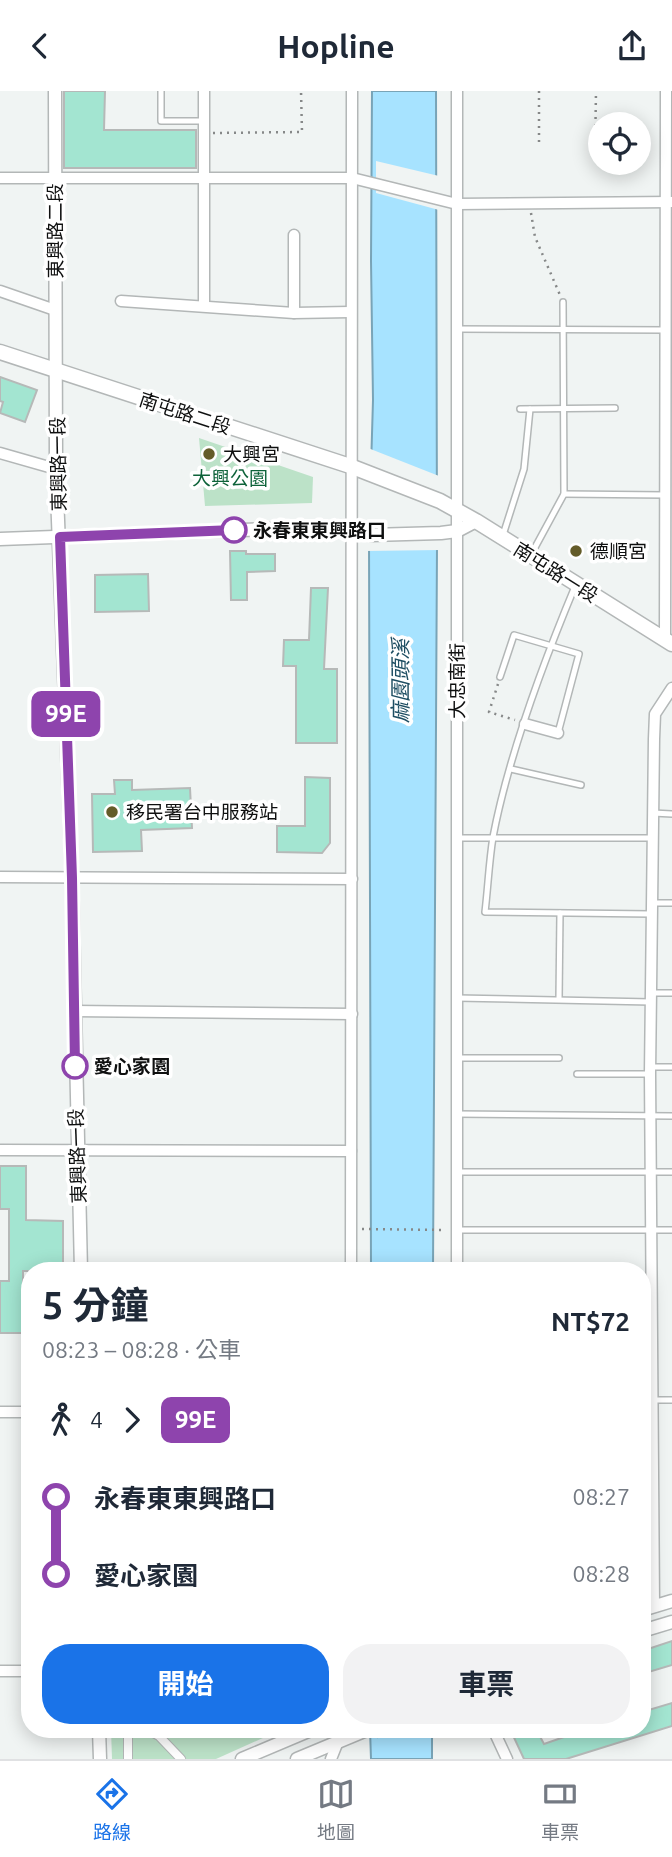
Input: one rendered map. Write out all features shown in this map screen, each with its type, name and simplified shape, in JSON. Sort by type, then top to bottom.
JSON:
[{"type":"main road","name":"南屯路二段","points":[[0,352],[371,473],[440,501]]},
{"type":"main road","name":"南屯路一段","points":[[440,501],[669,642]]},
{"type":"street","name":"東興路二段","points":[[55,91],[57,370]]},
{"type":"street","points":[[204,91],[204,306]]},
{"type":"street","points":[[351,1262],[352,91]]},
{"type":"street","name":"大忠南街","points":[[457,91],[457,1262]]},
{"type":"street","points":[[668,94],[669,201],[665,330],[669,642]]},
{"type":"street","points":[[0,178],[352,178],[457,204],[669,201]]},
{"type":"street","points":[[294,235],[294,313]]},
{"type":"street","points":[[0,291],[55,310]]},
{"type":"street","points":[[121,301],[294,313],[350,312]]},
{"type":"street","name":"東興路一段","points":[[57,370],[56,469],[72,878],[81,1262]]},
{"type":"street","points":[[0,453],[56,469]]},
{"type":"street","points":[[0,539],[352,526],[371,535],[441,533],[457,531],[476,521]]},
{"type":"street","points":[[649,1262],[655,714],[672,688]]},
{"type":"street","points":[[525,724],[558,733]]},
{"type":"street","points":[[0,877],[352,879]]},
{"type":"street","points":[[74,1010],[352,1014]]},
{"type":"street","points":[[0,1150],[351,1151]]},
{"type":"street","points":[[0,1412],[21,1412]]},
{"type":"street","points":[[651,1607],[672,1601]]},
{"type":"street","points":[[651,1628],[672,1622]]},
{"type":"street","points":[[0,1671],[21,1671]]},
{"type":"street","points":[[99,1738],[100,1759]]},
{"type":"street","points":[[128,1738],[128,1759]]},
{"type":"street","points":[[161,1738],[181,1759]]},
{"type":"street","points":[[242,1759],[292,1738]]},
{"type":"street","points":[[331,1759],[338,1738]]},
{"type":"street","points":[[298,1759],[353,1738]]},
{"type":"street","points":[[497,1738],[507,1759]]},
{"type":"lane","points":[[161,91],[161,121],[204,127]]},
{"type":"lane","points":[[530,556],[564,494],[563,302]]},
{"type":"lane","points":[[458,330],[665,330]]},
{"type":"lane","points":[[520,409],[615,408]]},
{"type":"lane","points":[[502,538],[524,469],[530,409]]},
{"type":"lane","points":[[564,494],[669,495]]},
{"type":"lane","points":[[576,584],[550,646],[511,769],[493,838],[485,912],[560,913],[652,909],[672,903]]},
{"type":"lane","points":[[500,677],[514,635],[579,654],[558,733]]},
{"type":"lane","points":[[511,769],[581,786]]},
{"type":"lane","points":[[653,813],[672,814]]},
{"type":"lane","points":[[457,838],[653,838]]},
{"type":"lane","points":[[559,999],[560,913]]},
{"type":"lane","points":[[457,998],[652,997],[672,993]]},
{"type":"lane","points":[[457,1058],[559,1058]]},
{"type":"lane","points":[[576,1074],[650,1071],[672,1067]]},
{"type":"lane","points":[[457,1114],[672,1116]]},
{"type":"lane","points":[[457,1172],[672,1172]]},
{"type":"lane","points":[[457,1230],[672,1230]]},
{"type":"lane","points":[[651,1400],[672,1400]]},
{"type":"path","points":[[204,127],[302,132],[301,91]]},
{"type":"path","points":[[539,91],[539,147]]},
{"type":"path","points":[[596,91],[596,112]]},
{"type":"path","points":[[529,203],[535,237],[563,302]]},
{"type":"path","points":[[500,677],[489,712],[525,724]]},
{"type":"path","points":[[351,1229],[457,1230]]},
{"type":"green space","name":"大興公園","points":[[199,438],[313,477],[312,503],[205,506]]},
{"type":"green space","points":[[111,1738],[263,1738],[216,1759],[112,1759]]},
{"type":"water","name":"麻園頭溪","points":[[372,91],[436,91],[437,545],[433,1262],[371,1262]]},
{"type":"water","points":[[370,1738],[432,1738],[432,1759],[371,1759]]},
{"type":"pier","points":[[376,161],[439,176],[439,210],[376,193]]},
{"type":"pier","points":[[368,448],[439,476],[440,550],[366,551]]},
{"type":"building","points":[[64,91],[105,91],[104,130],[196,130],[196,168],[64,168]]},
{"type":"building","points":[[0,377],[37,390],[25,422],[0,413],[3,402],[0,401]]},
{"type":"building","points":[[230,551],[275,554],[275,571],[247,572],[247,600],[231,600]]},
{"type":"building","points":[[148,574],[149,611],[95,612],[95,575]]},
{"type":"building","points":[[311,588],[328,588],[324,669],[337,669],[337,743],[296,743],[296,666],[283,666],[284,640],[309,640]]},
{"type":"building","points":[[305,777],[330,778],[330,843],[322,853],[277,852],[277,826],[305,826]]},
{"type":"building","points":[[114,780],[132,780],[132,790],[190,788],[192,828],[141,830],[142,851],[93,852],[92,794],[115,794]]},
{"type":"building","points":[[0,1166],[26,1166],[26,1220],[63,1221],[63,1262],[21,1262],[21,1333],[0,1333],[0,1281],[9,1281],[9,1209],[0,1209]]},
{"type":"building","points":[[672,1641],[672,1665],[651,1671],[651,1648]]},
{"type":"building","points":[[672,1703],[672,1726],[651,1733],[651,1709]]},
{"type":"building","points":[[514,1738],[541,1738],[544,1744],[561,1738],[633,1738],[566,1759],[524,1759]]},
{"type":"bus line","name":"99E","points":[[75,1066],[72,878],[60,537],[234,530]]},
{"type":"place","name":"大興宮","points":[[209,454]]},
{"type":"place","name":"永春東東興路口","points":[[234,530]]},
{"type":"place","name":"德順宮","points":[[576,551]]},
{"type":"place","name":"移民署台中服務站","points":[[112,812]]},
{"type":"place","name":"愛心家園","points":[[75,1066]]}]
